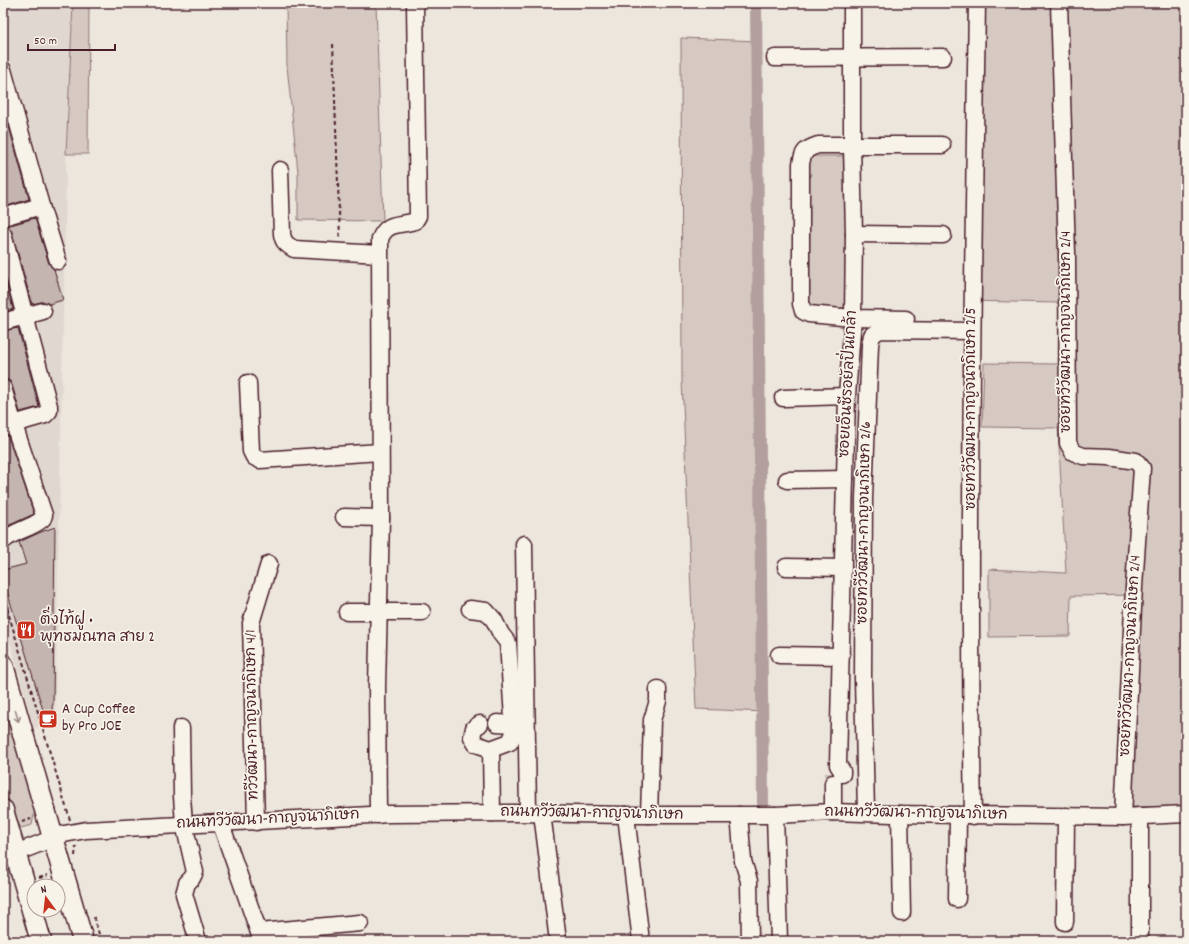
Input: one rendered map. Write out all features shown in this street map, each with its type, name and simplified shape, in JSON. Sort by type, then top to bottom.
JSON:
[{"type":"main road","points":[[3,665],[52,839],[82,935]]},
{"type":"main road","points":[[3,810],[9,856],[41,941]]},
{"type":"street","points":[[378,815],[377,686],[381,518],[380,239],[386,229],[392,225],[408,224],[415,221],[418,216],[416,3]]},
{"type":"street","name":"ซอยเอ็นซีรอยัลปิ่นเกล้า","points":[[838,812],[847,396],[853,318],[854,234],[852,146],[852,3]]},
{"type":"street","name":"ซอยทวีวัฒนา-กาญจนาภิเษก 2/5","points":[[957,899],[966,815],[971,706],[972,331],[977,3]]},
{"type":"street","name":"ซอยทวีวัฒนา-กาญจนาภิเษก 2/4","points":[[1058,3],[1067,253],[1068,443],[1073,452],[1078,454],[1084,456],[1109,457],[1136,461],[1142,468],[1134,587],[1123,817]]},
{"type":"street","points":[[775,58],[943,57]]},
{"type":"street","points":[[3,70],[8,108],[58,261]]},
{"type":"street","points":[[942,145],[818,146],[808,149],[802,156],[801,296],[803,311],[809,314],[853,318],[948,320]]},
{"type":"street","points":[[280,170],[282,234],[286,243],[294,248],[380,254]]},
{"type":"street","points":[[3,217],[41,206]]},
{"type":"street","points":[[3,234],[50,406],[49,412],[44,415],[8,426]]},
{"type":"street","points":[[854,234],[943,235]]},
{"type":"street","points":[[3,322],[43,311]]},
{"type":"street","name":"ซอยทวีวัฒนา-กาญจนาภิเษก 2/6","points":[[866,812],[863,679],[864,498],[870,346],[872,335],[880,330],[972,331]]},
{"type":"street","points":[[248,383],[251,452],[254,457],[260,460],[380,452]]},
{"type":"street","points":[[3,388],[8,426],[44,515],[40,521],[17,531],[3,541]]},
{"type":"street","points":[[783,398],[847,396]]},
{"type":"street","points":[[787,480],[845,479]]},
{"type":"street","points":[[344,517],[381,518]]},
{"type":"street","points":[[524,544],[535,813],[558,941]]},
{"type":"street","name":"ทวีวัฒนา-กาญจนาภิเษก 4/1","points":[[256,822],[251,623],[269,564]]},
{"type":"street","points":[[786,567],[843,568]]},
{"type":"street","points":[[470,609],[486,611],[494,620],[501,634],[508,643],[514,733],[510,742],[491,749],[476,744],[472,737],[474,728],[480,724]]},
{"type":"street","points":[[347,612],[422,612]]},
{"type":"street","points":[[779,655],[841,656]]},
{"type":"street","points":[[649,815],[652,720],[658,701],[658,689]]},
{"type":"street","points":[[497,723],[514,724]]},
{"type":"street","points":[[181,728],[184,824],[195,872],[187,883],[184,894],[198,941]]},
{"type":"street","points":[[491,749],[492,813]]},
{"type":"street","name":"ถนนทวีวัฒนา-กาญจนาภิเษก","points":[[9,856],[64,834],[86,830],[378,815],[492,813],[775,815],[866,812],[900,814],[1123,817],[1186,814]]},
{"type":"street","points":[[900,814],[902,913]]},
{"type":"street","points":[[626,815],[641,941]]},
{"type":"street","points":[[739,815],[743,860],[749,881],[750,941]]},
{"type":"street","points":[[775,815],[779,940]]},
{"type":"street","points":[[1065,922],[1066,816]]},
{"type":"street","points":[[1140,816],[1140,941]]},
{"type":"street","points":[[221,824],[261,937],[360,923]]},
{"type":"path","points":[[333,44],[340,252]]},
{"type":"path","points":[[3,596],[70,820]]},
{"type":"path","points":[[18,823],[34,818]]},
{"type":"path","points":[[35,878],[48,875]]},
{"type":"shaded area","points":[[3,3],[73,3],[67,121],[55,722],[34,728],[3,616]]},
{"type":"shaded area","points":[[73,3],[89,3],[88,154],[66,154]]},
{"type":"shaded area","points":[[286,3],[376,3],[383,221],[298,220],[298,172],[287,66]]},
{"type":"shaded area","points":[[968,3],[1186,3],[1186,806],[1130,807],[1139,595],[1071,596],[1070,636],[989,637],[989,569],[1066,573],[1058,428],[982,427],[984,363],[1058,364],[1059,303],[968,301]]},
{"type":"shaded area","points":[[681,38],[758,41],[766,712],[696,709],[682,380]]},
{"type":"shaded area","points":[[808,156],[847,156],[847,308],[808,309]]},
{"type":"shaded area","points":[[3,697],[35,809],[32,825],[21,828],[13,815],[3,780]]},
{"type":"building","points":[[3,105],[29,199],[4,207],[3,205]]},
{"type":"building","points":[[35,218],[49,264],[54,269],[63,300],[49,304],[46,302],[41,302],[32,304],[12,232],[7,226]]},
{"type":"building","points":[[3,271],[13,309],[3,312]]},
{"type":"building","points":[[18,328],[39,407],[20,412],[12,385],[10,381],[6,379],[3,370],[3,331]]},
{"type":"building","points":[[3,436],[8,436],[34,514],[3,528]]},
{"type":"building","points":[[55,527],[53,720],[43,723],[39,711],[43,710],[3,578],[3,570],[26,564],[19,542]]},
{"type":"waterway","points":[[756,3],[763,804]]},
{"type":"tunnel","points":[[833,773],[833,783]]},
{"type":"place","name":"ติ่งไท้ฝู • พุทธมณฑล สาย 2","points":[[26,630]]},
{"type":"place","name":"A Cup Coffee by Pro JOE","points":[[48,719]]}]
